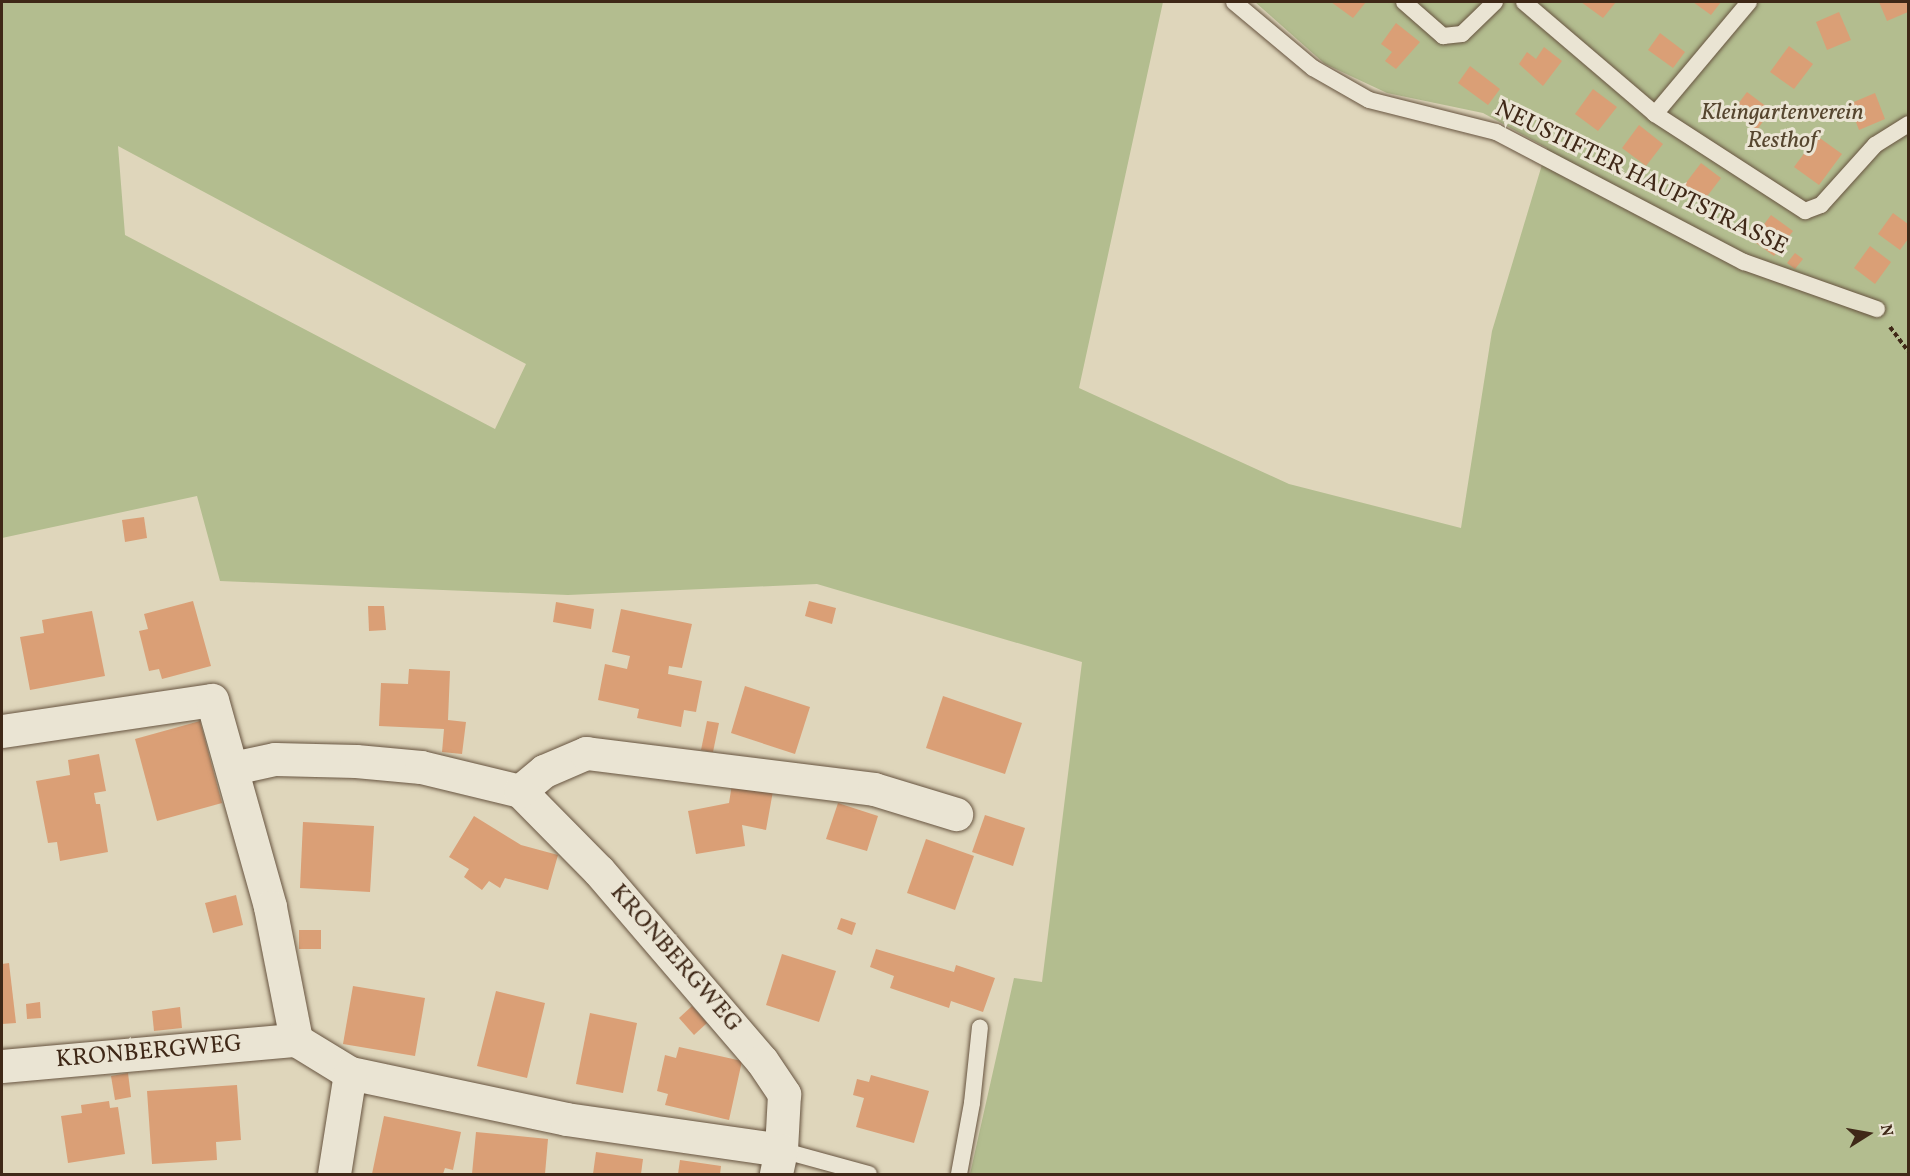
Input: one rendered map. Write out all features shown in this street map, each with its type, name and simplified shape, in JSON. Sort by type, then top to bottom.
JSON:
[{"type":"street","points":[[2,731],[212,700],[233,768],[270,907],[296,1040],[350,1073],[778,1162]]},
{"type":"street","points":[[233,768],[275,759],[357,761],[421,767],[520,790],[544,771],[586,753],[874,789],[956,814]]},
{"type":"street","name":"KRONBERGWEG","points":[[520,790],[592,863],[762,1061],[784,1094],[778,1162]]},
{"type":"street","name":"KRONBERGWEG","points":[[2,1066],[296,1040]]},
{"type":"street","points":[[334,1174],[350,1073]]},
{"type":"lane","name":"NEUSTIFTER HAUPTSTRASSE","points":[[1234,2],[1313,68],[1360,95],[1496,132],[1744,262],[1877,309]]},
{"type":"lane","points":[[1404,2],[1443,36],[1462,34],[1494,2]]},
{"type":"lane","points":[[1524,2],[1655,114],[1805,211],[1821,205],[1875,145],[1908,124]]},
{"type":"lane","points":[[1655,114],[1749,2]]},
{"type":"lane","points":[[959,1174],[972,1103],[980,1027]]},
{"type":"lane","points":[[778,1162],[869,1174]]},
{"type":"path","points":[[1877,309],[1908,351]]},
{"type":"green space","name":"Kleingartenverein Resthof","points":[[2,2],[1163,2],[1079,388],[1289,484],[1461,528],[1492,331],[1547,148],[1483,113],[1387,93],[1325,64],[1255,2],[1908,2],[1908,1174],[970,1174],[1014,978],[1042,982],[1082,662],[817,584],[568,595],[220,581],[197,496],[2,538]],"holes":[[[118,146],[526,364],[495,429],[125,235]]]},
{"type":"building","points":[[1331,2],[1366,2],[1353,18]]},
{"type":"building","points":[[1581,2],[1616,2],[1603,18]]},
{"type":"building","points":[[1693,2],[1721,2],[1711,15]]},
{"type":"building","points":[[1879,2],[1908,2],[1908,12],[1887,21]]},
{"type":"building","points":[[1839,12],[1851,40],[1827,50],[1816,22]]},
{"type":"building","points":[[1396,23],[1420,42],[1396,69],[1385,61],[1392,52],[1381,44]]},
{"type":"building","points":[[1660,33],[1685,52],[1673,68],[1648,50]]},
{"type":"building","points":[[1789,46],[1813,64],[1794,89],[1770,72]]},
{"type":"building","points":[[1544,47],[1562,61],[1543,86],[1519,64],[1527,52],[1536,59]]},
{"type":"building","points":[[1470,66],[1500,89],[1488,105],[1458,83]]},
{"type":"building","points":[[1593,89],[1617,107],[1598,131],[1575,114]]},
{"type":"building","points":[[1747,92],[1771,110],[1757,130],[1732,112]]},
{"type":"building","points":[[1875,93],[1885,119],[1859,130],[1849,104]]},
{"type":"building","points":[[1639,125],[1663,144],[1646,166],[1622,148]]},
{"type":"building","points":[[1817,136],[1842,154],[1819,185],[1794,167]]},
{"type":"building","points":[[1701,163],[1721,178],[1702,203],[1682,188]]},
{"type":"building","points":[[1893,213],[1908,224],[1908,239],[1900,250],[1878,234]]},
{"type":"building","points":[[1771,215],[1793,231],[1774,256],[1752,240]]},
{"type":"building","points":[[1870,246],[1891,262],[1875,284],[1854,268]]},
{"type":"building","points":[[1795,253],[1803,259],[1795,269],[1787,263]]},
{"type":"building","points":[[144,517],[147,538],[125,542],[122,520]]},
{"type":"building","points":[[193,601],[211,666],[162,679],[159,669],[149,671],[139,631],[148,629],[144,614]]},
{"type":"building","points":[[809,601],[836,608],[832,624],[805,616]]},
{"type":"building","points":[[556,602],[594,609],[591,629],[553,622]]},
{"type":"building","points":[[368,606],[384,606],[386,630],[369,631]]},
{"type":"building","points":[[621,609],[692,624],[682,668],[669,666],[668,674],[702,681],[696,712],[684,710],[681,727],[637,718],[639,709],[598,700],[605,664],[627,669],[630,656],[612,652]]},
{"type":"building","points":[[92,611],[105,676],[30,690],[20,637],[44,633],[42,620]]},
{"type":"building","points":[[409,669],[450,671],[448,720],[466,722],[462,754],[442,752],[444,729],[379,726],[381,683],[408,684]]},
{"type":"building","points":[[745,686],[810,707],[795,754],[731,733]]},
{"type":"building","points":[[943,696],[1022,723],[1005,774],[926,748]]},
{"type":"building","points":[[200,721],[222,803],[157,821],[135,739]]},
{"type":"building","points":[[707,721],[719,723],[713,752],[701,750]]},
{"type":"building","points":[[99,754],[106,791],[94,793],[96,804],[100,804],[108,852],[60,861],[57,842],[48,843],[36,781],[70,775],[68,760]]},
{"type":"building","points":[[732,784],[773,791],[766,830],[742,825],[745,846],[696,854],[688,811],[729,803]]},
{"type":"building","points":[[838,803],[878,816],[867,851],[826,839]]},
{"type":"building","points":[[985,815],[1025,828],[1013,866],[972,852]]},
{"type":"building","points":[[474,816],[521,845],[558,855],[548,890],[505,878],[500,888],[489,881],[482,890],[464,877],[469,869],[449,857]]},
{"type":"building","points":[[303,822],[374,826],[370,892],[300,888]]},
{"type":"building","points":[[926,839],[974,856],[955,910],[907,893]]},
{"type":"building","points":[[236,895],[243,925],[213,933],[205,903]]},
{"type":"building","points":[[841,918],[856,923],[852,935],[837,929]]},
{"type":"building","points":[[299,930],[321,930],[321,949],[299,949]]},
{"type":"building","points":[[876,949],[954,972],[956,965],[995,978],[983,1012],[951,1001],[949,1008],[890,988],[894,976],[870,967]]},
{"type":"building","points":[[782,954],[836,971],[819,1022],[766,1005]]},
{"type":"building","points":[[9,963],[16,1023],[2,1024],[2,964]]},
{"type":"building","points":[[353,986],[425,998],[415,1056],[343,1044]]},
{"type":"building","points":[[496,991],[545,1003],[527,1078],[477,1066]]},
{"type":"building","points":[[40,1002],[41,1018],[27,1019],[26,1004]]},
{"type":"building","points":[[692,1006],[707,1023],[694,1035],[679,1018]]},
{"type":"building","points":[[180,1007],[182,1028],[154,1031],[152,1011]]},
{"type":"building","points":[[590,1013],[637,1023],[623,1093],[576,1084]]},
{"type":"building","points":[[679,1047],[742,1061],[729,1120],[665,1105],[668,1094],[657,1091],[665,1055],[676,1058]]},
{"type":"building","points":[[128,1073],[131,1097],[115,1100],[111,1076]]},
{"type":"building","points":[[871,1075],[929,1091],[914,1143],[856,1127],[864,1098],[853,1095],[857,1079],[869,1082]]},
{"type":"building","points":[[237,1085],[241,1140],[216,1142],[217,1160],[152,1164],[147,1091]]},
{"type":"building","points":[[109,1101],[110,1108],[118,1107],[125,1154],[68,1163],[61,1116],[82,1113],[81,1105]]},
{"type":"building","points":[[384,1116],[461,1132],[453,1170],[445,1168],[443,1174],[372,1174]]},
{"type":"building","points":[[476,1132],[548,1139],[545,1174],[472,1174]]},
{"type":"building","points":[[596,1152],[643,1159],[641,1174],[593,1174]]},
{"type":"building","points":[[680,1160],[721,1166],[720,1174],[678,1174]]}]
